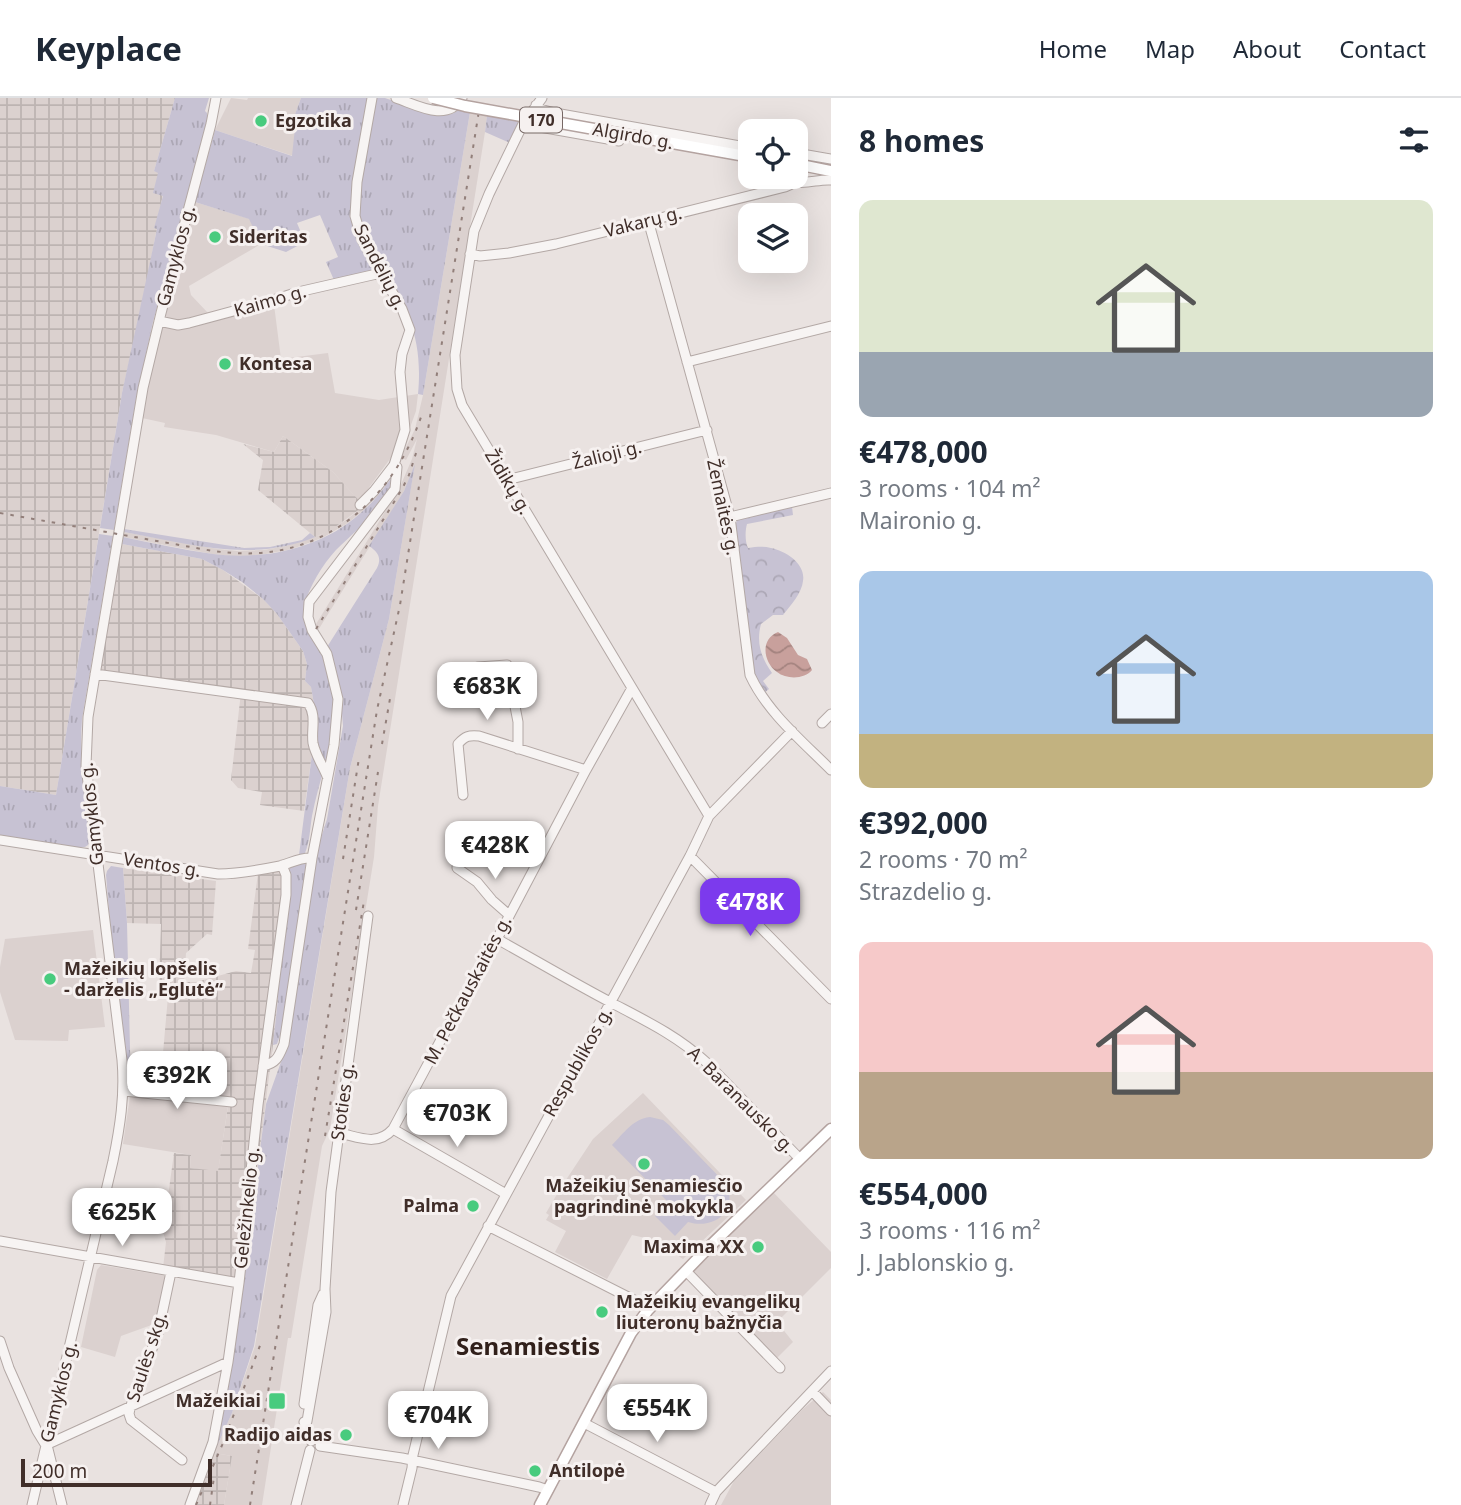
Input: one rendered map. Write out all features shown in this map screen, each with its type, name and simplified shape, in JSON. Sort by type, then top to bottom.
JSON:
[{"type":"main road","name":"Algirdo g.","points":[[433,98],[465,106],[738,154]]},
{"type":"main road","points":[[808,167],[831,171]]},
{"type":"main road","points":[[540,1505],[631,1333],[648,1310],[831,1129]]},
{"type":"street","name":"Gamyklos g.","points":[[32,1505],[120,1128],[124,1091],[85,749],[88,717],[143,388],[216,98]]},
{"type":"street","name":"Gamyklos g.","points":[[211,124],[222,98]]},
{"type":"street","name":"Sandėlių g.","points":[[360,505],[394,465],[405,430],[400,372],[402,354],[410,330],[402,309],[362,240],[355,216],[357,182],[372,98]]},
{"type":"street","points":[[396,98],[441,112],[454,108],[462,98]]},
{"type":"street","points":[[539,102],[540,108],[555,113],[738,146]]},
{"type":"street","name":"Židikų g.","points":[[539,102],[525,121],[474,231],[455,355],[457,389],[462,405],[709,816]]},
{"type":"street","points":[[525,121],[619,141]]},
{"type":"street","points":[[808,155],[831,159]]},
{"type":"street","points":[[808,183],[831,180]]},
{"type":"street","name":"Vakarų g.","points":[[470,254],[486,255],[531,249],[778,189]]},
{"type":"street","name":"Žemaitės g.","points":[[648,220],[730,517],[750,675],[757,692],[831,770]]},
{"type":"street","name":"Kaimo g.","points":[[159,321],[178,325],[189,323],[298,292],[382,273]]},
{"type":"street","points":[[687,362],[831,326]]},
{"type":"street","name":"Žalioji g.","points":[[507,480],[707,430]]},
{"type":"street","points":[[263,1066],[272,1064],[284,1044],[312,858],[334,745],[338,699],[327,654],[307,617],[309,602],[395,489],[397,467],[394,465]]},
{"type":"street","points":[[730,517],[831,493]]},
{"type":"street","points":[[445,679],[478,667],[507,665],[518,723],[517,749]]},
{"type":"street","points":[[95,674],[308,703],[314,716],[313,745],[328,777]]},
{"type":"street","name":"M. Pečkauskaitės g.","points":[[393,1129],[632,688]]},
{"type":"street","points":[[822,723],[831,714]]},
{"type":"street","name":"Respublikos g.","points":[[404,1501],[451,1296],[690,856],[709,816],[792,731]]},
{"type":"street","points":[[463,795],[458,744],[469,736],[479,736],[586,769]]},
{"type":"street","points":[[462,828],[508,834],[545,847]]},
{"type":"street","name":"Ventos g.","points":[[0,840],[218,874],[232,874],[312,858]]},
{"type":"street","points":[[690,856],[831,999]]},
{"type":"street","points":[[458,857],[457,868],[477,881],[509,915]]},
{"type":"street","name":"Geležinkelio g.","points":[[190,1505],[213,1442],[228,1362],[286,895],[286,875],[282,865]]},
{"type":"street","name":"Stoties g.","points":[[310,1446],[303,1413],[318,1305],[324,1289],[331,1192],[368,916]]},
{"type":"street","name":"A. Baranausko g.","points":[[497,939],[610,1003],[651,1022],[690,1047],[800,1159]]},
{"type":"street","points":[[124,1091],[232,1102]]},
{"type":"street","points":[[339,1133],[373,1140],[382,1139],[393,1129],[506,1194]]},
{"type":"street","points":[[488,1226],[636,1301],[648,1310]]},
{"type":"street","points":[[0,1241],[239,1283]]},
{"type":"street","points":[[686,1271],[780,1368]]},
{"type":"street","name":"Saulės skg.","points":[[171,1272],[158,1334],[129,1414],[131,1420],[182,1460]]},
{"type":"street","points":[[0,1341],[9,1368],[46,1445],[62,1505]]},
{"type":"street","points":[[46,1445],[228,1362]]},
{"type":"street","points":[[710,1505],[716,1492],[831,1371]]},
{"type":"street","points":[[812,1391],[831,1411]]},
{"type":"street","points":[[584,1423],[716,1492]]},
{"type":"street","points":[[310,1446],[316,1452],[320,1446],[412,1461],[548,1490]]},
{"type":"street","points":[[296,1505],[310,1446]]},
{"type":"shaded area","points":[[0,98],[175,98],[154,171],[158,172],[163,195],[122,393],[56,795],[0,786]]},
{"type":"shaded area","points":[[231,98],[301,98],[294,117],[293,156],[215,130]]},
{"type":"shaded area","points":[[470,112],[487,115],[485,132],[378,806],[374,857],[330,1129],[322,1146],[262,1505],[224,1505],[232,1456],[214,1453],[232,1413],[255,1346],[350,768],[389,619],[414,469],[404,491],[317,632],[313,629],[399,489],[412,459],[417,439],[406,460],[401,457],[415,429],[423,395]]},
{"type":"shaded area","points":[[195,202],[250,219],[261,244],[189,286],[191,295],[208,313],[273,297],[281,359],[328,353],[335,393],[379,400],[418,394],[416,411],[407,436],[359,501],[333,472],[283,436],[274,452],[216,435],[164,427],[165,423],[142,418],[150,376]]},
{"type":"shaded area","points":[[283,436],[333,472],[364,506],[331,530],[315,537],[258,490],[263,460],[243,444],[274,452]]},
{"type":"shaded area","points":[[392,473],[394,475],[379,494],[348,523],[322,538],[292,549],[255,556],[230,556],[123,537],[124,532],[237,551],[286,546],[320,535],[346,520],[364,506]]},
{"type":"shaded area","points":[[122,544],[202,559],[223,570],[263,599],[303,651],[307,664],[305,681],[311,687],[315,710],[304,811],[260,805],[262,792],[238,788],[231,780],[241,692],[100,673]]},
{"type":"shaded area","points":[[123,868],[216,881],[212,935],[207,934],[186,953],[184,982],[196,982],[236,971],[251,973],[255,950],[248,949],[258,873],[290,868],[273,1045],[243,1282],[163,1268],[166,1242],[163,1232],[174,1153],[191,1155],[190,1168],[218,1171],[229,1100],[203,1098],[207,1057],[163,1053],[169,985],[159,983],[161,924],[127,923]]},
{"type":"shaded area","name":"Mažeikių lopšelis - darželis „Eglutė“","points":[[93,930],[105,1027],[69,1030],[68,1041],[15,1040],[0,992],[0,967],[5,939]]},
{"type":"shaded area","points":[[131,1089],[229,1099],[218,1172],[190,1168],[191,1155],[123,1144]]},
{"type":"shaded area","name":"Mažeikių Senamiesčio pagrindinė mokykla","points":[[643,1093],[746,1200],[683,1259],[654,1240],[632,1235],[607,1279],[555,1252],[566,1231],[546,1220],[549,1215],[546,1213],[593,1139]]},
{"type":"shaded area","points":[[773,1192],[831,1252],[831,1268],[777,1322],[793,1342],[771,1364],[685,1276]]},
{"type":"shaded area","points":[[101,1265],[167,1276],[157,1323],[121,1336],[115,1357],[81,1347],[97,1270]]},
{"type":"shaded area","points":[[823,1392],[831,1400],[831,1505],[721,1505],[734,1481],[803,1409]]},
{"type":"shaded area","points":[[214,1453],[232,1456],[224,1505],[192,1505]]},
{"type":"green space","points":[[175,98],[209,98],[205,111],[207,123],[153,322],[136,399],[114,530],[100,528],[122,393],[157,229],[154,228],[163,196],[153,193],[158,173],[154,171]]},
{"type":"green space","points":[[301,98],[385,98],[437,116],[459,110],[470,112],[423,395],[418,394],[418,358],[412,328],[401,299],[384,268],[334,280],[326,262],[338,257],[320,215],[297,223],[305,242],[286,252],[261,244],[249,219],[195,202],[215,130],[292,156],[294,117]]},
{"type":"green space","points":[[487,115],[521,121],[510,143],[485,132]]},
{"type":"green space","points":[[415,464],[389,619],[350,768],[254,1346],[232,1413],[214,1453],[232,1363],[266,1104],[287,1045],[310,894],[327,819],[343,726],[340,689],[327,647],[377,568],[378,555],[369,546],[404,491]]},
{"type":"green space","points":[[394,475],[391,487],[379,507],[326,562],[304,605],[306,625],[330,674],[334,710],[331,741],[315,802],[308,844],[305,853],[299,855],[315,710],[311,687],[305,681],[307,664],[303,651],[277,614],[242,582],[202,559],[122,544],[123,537],[213,554],[233,556],[275,553],[315,542],[333,533],[366,508]]},
{"type":"green space","points":[[792,507],[793,515],[747,524],[746,527],[748,548],[765,547],[783,552],[794,559],[803,575],[800,590],[783,615],[773,615],[761,624],[761,650],[772,673],[763,681],[769,689],[763,694],[752,671],[735,527],[737,520]]},
{"type":"green space","points":[[124,529],[244,548],[270,547],[302,540],[310,533],[315,537],[291,545],[243,550],[196,546],[124,532]]},
{"type":"green space","points":[[99,534],[113,536],[82,719],[82,764],[90,838],[88,845],[74,847],[0,836],[0,786],[56,795]]},
{"type":"green space","points":[[305,863],[308,869],[284,1024],[277,1044],[273,1045],[290,868]]},
{"type":"green space","points":[[111,866],[123,868],[131,1089],[127,1087],[110,923],[106,875]]},
{"type":"green space","points":[[650,1117],[663,1120],[669,1125],[726,1184],[729,1194],[727,1210],[715,1221],[698,1224],[688,1222],[675,1236],[655,1216],[668,1202],[612,1145],[634,1124]]},
{"type":"water","points":[[778,632],[787,638],[798,655],[807,659],[812,670],[809,673],[791,677],[781,675],[772,668],[766,657],[766,645],[772,635]]},
{"type":"railway","points":[[250,1505],[377,710],[400,605],[481,98]]},
{"type":"railway","points":[[0,513],[213,551],[261,553],[291,548],[342,525],[364,508],[399,464],[423,411]]},
{"type":"railway","points":[[316,629],[402,489],[417,450]]},
{"type":"railway","points":[[382,744],[391,693]]},
{"type":"railway","points":[[343,859],[359,758]]},
{"type":"railway","points":[[356,910],[378,772]]},
{"type":"railway","points":[[325,1136],[364,901]]},
{"type":"railway","points":[[196,1505],[261,1343]]},
{"type":"railway","points":[[210,1505],[214,1477]]},
{"type":"place","name":"Egzotika","points":[[261,121]]},
{"type":"place","name":"Sideritas","points":[[215,237]]},
{"type":"place","name":"Kontesa","points":[[225,364]]},
{"type":"place","name":"Mažeikių lopšelis - darželis „Eglutė“","points":[[50,979]]},
{"type":"place","name":"Mažeikių Senamiesčio pagrindinė mokykla","points":[[644,1164]]},
{"type":"place","name":"Palma","points":[[473,1206]]},
{"type":"place","name":"Maxima XX","points":[[758,1247]]},
{"type":"place","name":"Mažeikių evangelikų liuteronų bažnyčia","points":[[602,1312]]},
{"type":"place","name":"Mažeikiai","points":[[277,1401]]},
{"type":"place","name":"Radijo aidas","points":[[346,1435]]},
{"type":"place","name":"Antilopė","points":[[535,1471]]},
{"type":"district","name":"Senamiestis","points":[[528,1347]]}]
